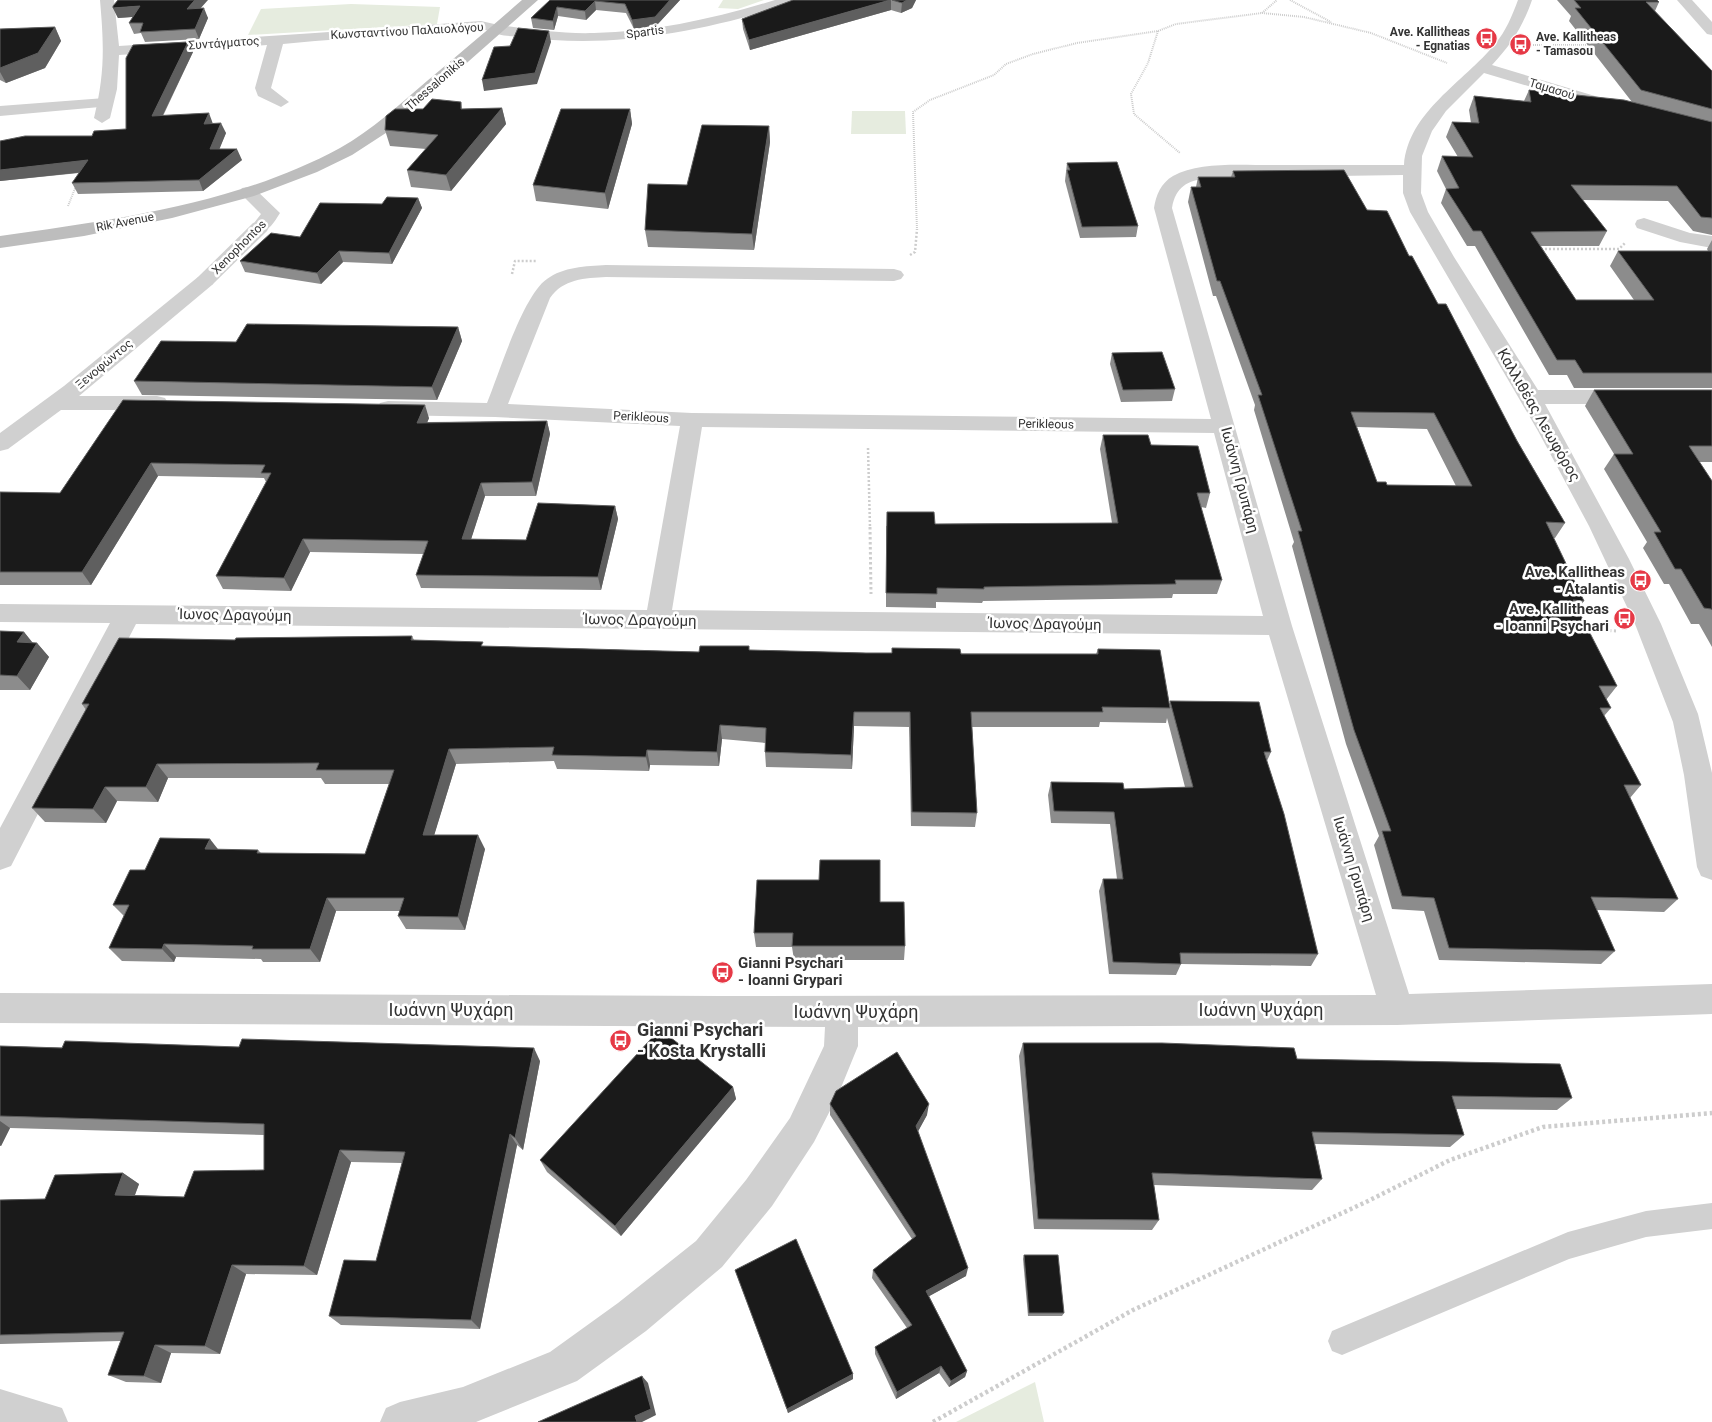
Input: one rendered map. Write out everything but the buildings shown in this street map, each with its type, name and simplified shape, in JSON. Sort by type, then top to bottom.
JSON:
[{"type":"main road","name":"Thessalonikis","points":[[248,192],[311,168],[366,140],[406,109],[531,0]]},
{"type":"main road","name":"Rik Avenue","points":[[0,242],[172,213],[248,192]]},
{"type":"street","points":[[0,111],[104,111],[112,51],[107,0]]},
{"type":"street","name":"Spartis","points":[[498,29],[566,37],[637,34],[729,18],[790,0]]},
{"type":"street","name":"Καλλιθέας Λεωφόρος","points":[[1525,0],[1522,14],[1503,43],[1441,105],[1424,127],[1416,147],[1411,188],[1419,210],[1445,259],[1530,397],[1592,508],[1651,632],[1687,721],[1712,867]]},
{"type":"street","points":[[1684,0],[1712,32]]},
{"type":"street","points":[[698,23],[706,7]]},
{"type":"street","name":"Κωνσταντίνου Παλαιολόγου","points":[[316,37],[481,25],[498,29]]},
{"type":"street","name":"Συντάγματος","points":[[112,51],[316,37]]},
{"type":"street","name":"Συντάγματος","points":[[276,40],[263,88],[264,93],[281,102]]},
{"type":"street","name":"Ταμασού","points":[[1477,71],[1624,109]]},
{"type":"street","name":"Ιωάννη Γρυπάρη","points":[[1397,1010],[1279,626],[1163,208],[1165,194],[1174,182],[1192,175],[1218,171],[1412,170]]},
{"type":"street","name":"Xenophontos","points":[[205,281],[260,227],[271,213],[248,192]]},
{"type":"street","points":[[1644,224],[1687,238],[1712,242]]},
{"type":"street","points":[[495,410],[540,298],[547,286],[572,274],[606,271],[894,274]]},
{"type":"street","name":"Ξενοφώντος","points":[[0,444],[56,403],[205,281]]},
{"type":"street","points":[[1530,397],[1654,397]]},
{"type":"street","points":[[56,403],[180,404]]},
{"type":"street","name":"Perikleous","points":[[367,407],[495,410],[692,420],[1225,426]]},
{"type":"street","points":[[658,620],[692,420]]},
{"type":"street","name":"Ίωνος Δραγούμη","points":[[0,613],[1279,626]]},
{"type":"street","points":[[0,857],[128,614]]},
{"type":"street","name":"Ιωάννη Ψυχάρη","points":[[0,1008],[842,1012],[1397,1010],[1712,1000]]},
{"type":"street","points":[[400,1422],[462,1407],[564,1367],[632,1317],[709,1254],[759,1193],[802,1130],[826,1083],[841,1046],[842,1012]]},
{"type":"street","points":[[0,1409],[48,1422]]},
{"type":"lane","points":[[1342,1341],[1568,1246],[1646,1224],[1712,1216]]},
{"type":"path","points":[[1262,13],[1277,0]]},
{"type":"path","points":[[1290,0],[1335,24]]},
{"type":"path","points":[[907,257],[915,252],[917,242],[914,112],[930,100],[994,74],[1006,64],[1032,54],[1077,43],[1158,31],[1176,24],[1262,13],[1304,17],[1371,33],[1477,71]]},
{"type":"path","points":[[1158,31],[1148,63],[1131,94],[1134,114],[1183,156],[1218,171]]},
{"type":"path","points":[[1503,43],[1594,45]]},
{"type":"path","points":[[56,234],[78,180]]},
{"type":"path","points":[[1539,249],[1619,249],[1644,224]]},
{"type":"path","points":[[512,274],[515,261],[545,261]]},
{"type":"path","points":[[867,422],[872,622]]},
{"type":"path","points":[[1582,629],[1651,632]]},
{"type":"path","points":[[933,1422],[1133,1310],[1366,1202],[1450,1160],[1543,1127],[1712,1113]]},
{"type":"shaded area","points":[[723,0],[764,0],[738,9],[718,8]]},
{"type":"shaded area","points":[[351,4],[440,7],[437,24],[248,35],[261,9]]},
{"type":"shaded area","points":[[852,111],[905,111],[906,134],[851,134]]},
{"type":"shaded area","points":[[1035,1382],[1044,1422],[956,1422]]},
{"type":"place","name":"Ave. Kallitheas - Egnatias","points":[[1486,39]]},
{"type":"place","name":"Ave. Kallitheas - Tamasou","points":[[1520,44]]},
{"type":"place","name":"Ave. Kallitheas - Atalantis","points":[[1641,581]]},
{"type":"place","name":"Ave. Kallitheas - Ioanni Psychari","points":[[1625,618]]},
{"type":"place","name":"Gianni Psychari - Ioanni Grypari","points":[[722,972]]},
{"type":"place","name":"Gianni Psychari - Kosta Krystalli","points":[[621,1040]]}]
